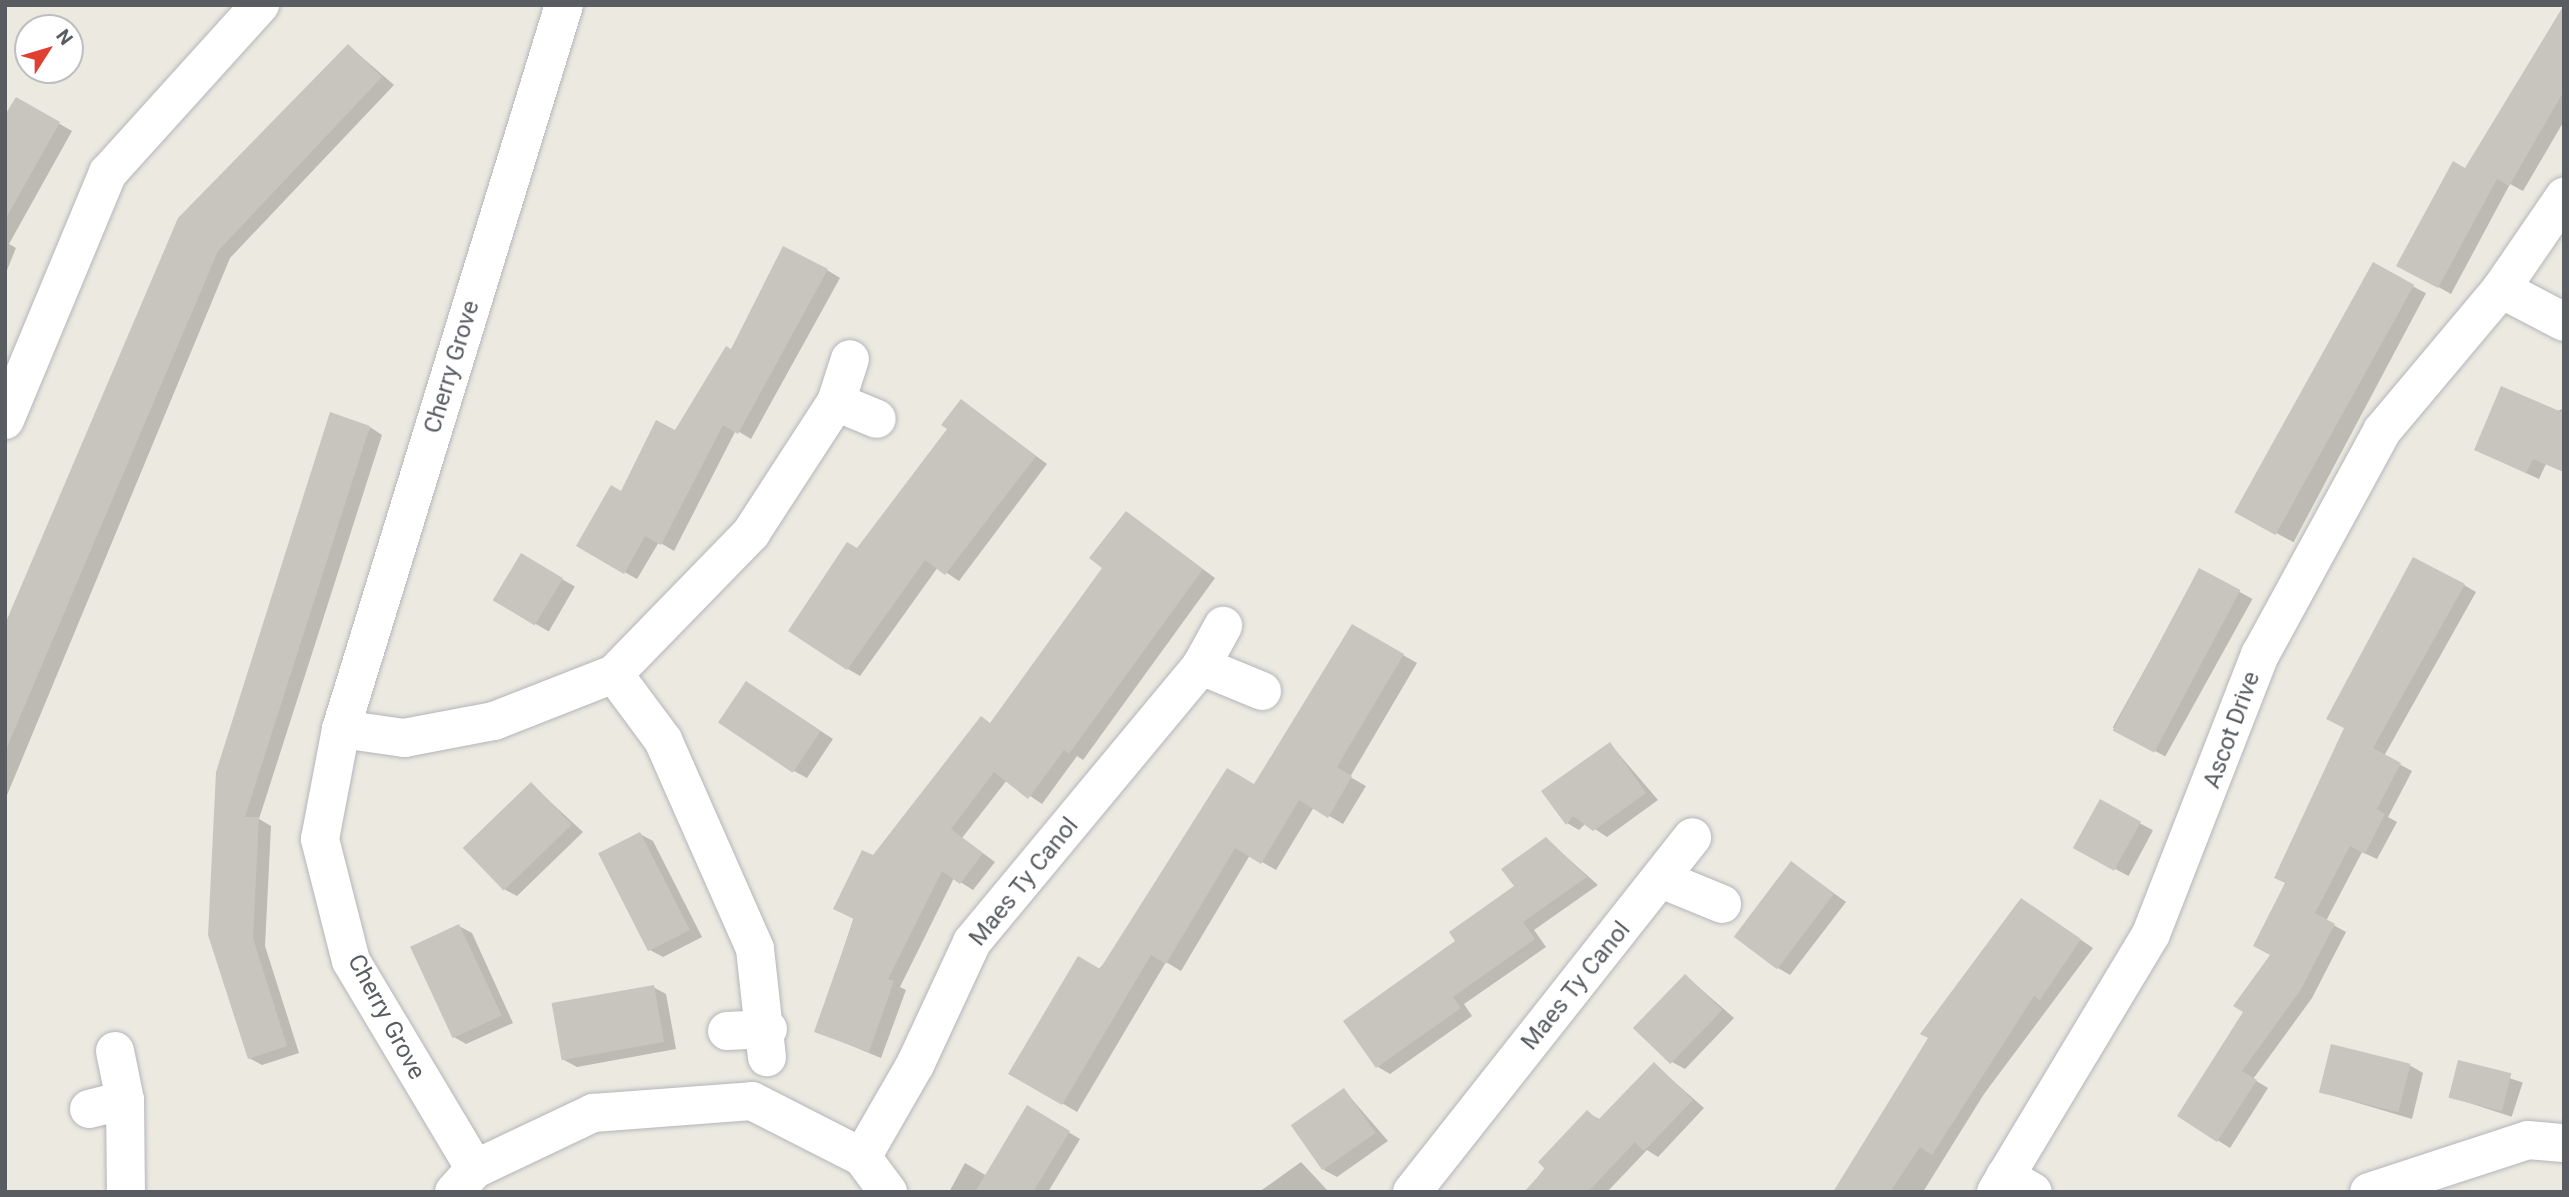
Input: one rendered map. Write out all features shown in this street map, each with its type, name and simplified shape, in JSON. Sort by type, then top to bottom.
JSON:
[{"type":"street","name":"Cherry Grove","points":[[464,1180],[351,961],[320,839],[341,729],[564,5]]},
{"type":"street","points":[[5,420],[108,173],[246,9]]},
{"type":"street","name":"Ascot Drive","points":[[2011,1187],[2151,934],[2260,655],[2382,431],[2501,289],[2564,197]]},
{"type":"street","points":[[2501,289],[2564,322]]},
{"type":"street","points":[[341,729],[404,738],[494,722],[614,674],[751,533],[836,402],[850,359]]},
{"type":"street","points":[[836,402],[877,419]]},
{"type":"street","name":"Maes Ty Canol","points":[[862,1157],[915,1065],[972,942],[1201,666],[1223,626]]},
{"type":"street","points":[[1201,666],[1262,691]]},
{"type":"street","points":[[614,674],[663,740],[755,949],[767,1043],[727,1031]]},
{"type":"street","name":"Maes Ty Canol","points":[[1412,1192],[1692,838]]},
{"type":"street","points":[[1661,879],[1722,904]]},
{"type":"street","points":[[116,1051],[107,1105],[126,1192]]},
{"type":"street","points":[[464,1180],[593,1113],[752,1101],[862,1157],[888,1192]]},
{"type":"street","points":[[2370,1192],[2528,1140],[2564,1143]]},
{"type":"building","points":[[2564,5],[2564,91],[2509,186],[2497,179],[2438,288],[2396,266],[2453,161],[2465,168]]},
{"type":"building","points":[[348,44],[382,77],[218,251],[5,752],[5,624],[178,218]]},
{"type":"building","points":[[16,97],[60,122],[5,220],[5,115]]},
{"type":"building","points":[[783,246],[828,269],[738,434],[723,425],[661,545],[645,536],[624,574],[576,546],[611,485],[621,491],[656,420],[675,430],[726,346],[731,349]]},
{"type":"building","points":[[2373,262],[2414,285],[2275,535],[2234,512]]},
{"type":"building","points":[[2501,386],[2564,413],[2564,472],[2533,459],[2526,473],[2474,450]]},
{"type":"building","points":[[961,399],[1036,456],[945,575],[925,560],[847,670],[788,631],[847,542],[857,548],[947,429],[941,425]]},
{"type":"building","points":[[330,412],[370,426],[245,817],[259,817],[253,938],[287,1046],[248,1059],[208,935],[216,772]]},
{"type":"building","points":[[1126,511],[1203,569],[1069,754],[1064,750],[1028,799],[994,772],[951,829],[983,853],[960,884],[942,871],[888,979],[894,981],[869,1052],[814,1032],[854,919],[833,909],[862,850],[873,855],[981,716],[990,723],[1102,568],[1089,558]]},
{"type":"building","points":[[521,553],[563,578],[535,625],[493,600]]},
{"type":"building","points":[[2413,557],[2465,584],[2373,748],[2401,763],[2377,809],[2385,814],[2365,854],[2350,846],[2315,913],[2335,924],[2300,991],[2242,1071],[2257,1080],[2217,1142],[2177,1116],[2243,1012],[2233,1006],[2270,955],[2253,946],[2285,883],[2274,878],[2344,728],[2326,719]]},
{"type":"building","points":[[2199,568],[2240,590],[2154,753],[2113,730]]},
{"type":"building","points":[[1352,624],[1404,654],[1337,767],[1352,776],[1328,818],[1299,800],[1261,864],[1235,848],[1166,964],[1151,955],[1062,1105],[1008,1074],[1078,956],[1100,969],[1227,768],[1254,784]]},
{"type":"building","points":[[746,681],[821,731],[793,773],[718,722]]},
{"type":"building","points":[[1610,742],[1646,793],[1593,831],[1573,816],[1566,825],[1541,791]]},
{"type":"building","points":[[531,782],[572,824],[504,890],[463,848]]},
{"type":"building","points":[[2100,799],[2141,822],[2114,871],[2073,848]]},
{"type":"building","points":[[640,832],[690,930],[648,951],[598,853]]},
{"type":"building","points":[[1546,837],[1587,877],[1523,922],[1535,939],[1453,997],[1461,1008],[1376,1068],[1343,1021],[1455,941],[1449,932],[1514,886],[1501,869]]},
{"type":"building","points":[[1791,861],[1834,893],[1777,969],[1734,937]]},
{"type":"building","points":[[2021,898],[2081,939],[2040,1000],[2034,996],[1932,1155],[1920,1147],[1890,1192],[1833,1192],[1928,1038],[1920,1034]]},
{"type":"building","points":[[459,924],[502,1016],[453,1038],[410,947]]},
{"type":"building","points":[[1685,974],[1722,1010],[1670,1064],[1633,1028]]},
{"type":"building","points":[[654,985],[664,1042],[562,1060],[552,1003]]},
{"type":"building","points":[[2331,1044],[2411,1064],[2398,1112],[2319,1093]]},
{"type":"building","points":[[2458,1060],[2511,1073],[2502,1111],[2449,1098]]},
{"type":"building","points":[[1654,1062],[1693,1100],[1644,1151],[1635,1142],[1588,1192],[1524,1192],[1545,1169],[1538,1162],[1587,1110],[1598,1120]]},
{"type":"building","points":[[1344,1088],[1376,1133],[1322,1170],[1291,1125]]},
{"type":"building","points":[[1027,1105],[1070,1131],[1033,1192],[975,1192]]}]
